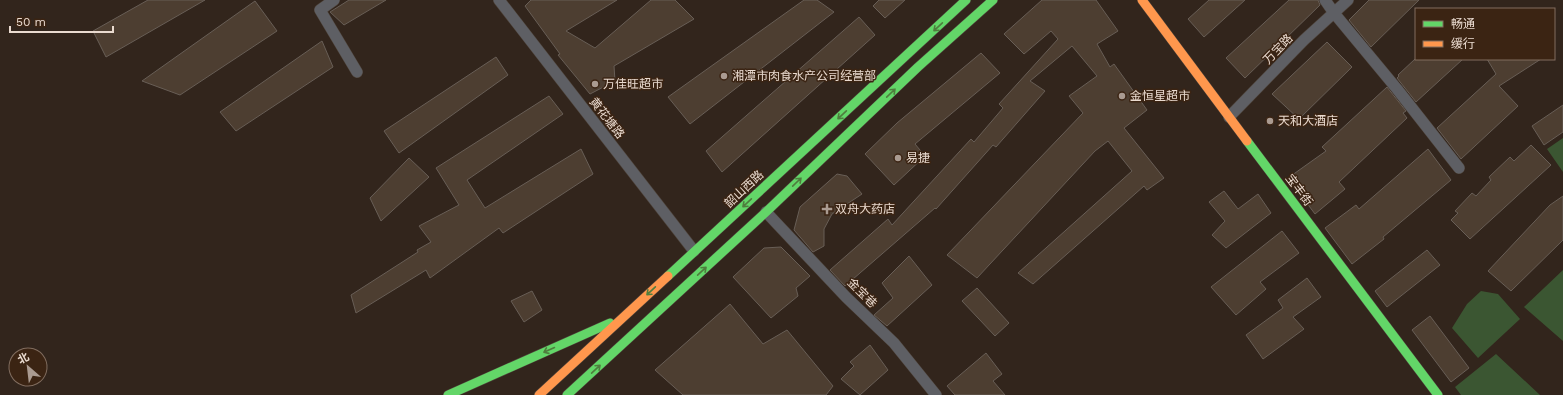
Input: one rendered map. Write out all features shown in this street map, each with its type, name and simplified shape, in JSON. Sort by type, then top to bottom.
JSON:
[{"type":"main road","name":"韶山西路","points":[[538,395],[966,0]]},
{"type":"main road","points":[[567,395],[766,212],[918,67],[993,0]]},
{"type":"main road","name":"宝丰街","points":[[1142,0],[1438,395]]},
{"type":"main road","points":[[448,395],[623,317]]},
{"type":"street","points":[[334,0],[320,10],[357,72]]},
{"type":"street","points":[[1325,0],[1459,168]]},
{"type":"street","name":"万宝路","points":[[1229,117],[1304,40],[1348,0]]},
{"type":"street","name":"黄花塘路","points":[[503,1],[694,251]]},
{"type":"street","name":"金宝巷","points":[[766,212],[846,297],[894,343],[936,395]]},
{"type":"green space","points":[[1563,138],[1563,172],[1547,149]]},
{"type":"green space","points":[[1563,270],[1563,341],[1524,307]]},
{"type":"green space","points":[[1481,291],[1498,294],[1520,319],[1478,358],[1452,328],[1467,304]]},
{"type":"green space","points":[[1496,354],[1540,395],[1461,395],[1455,387]]},
{"type":"building","points":[[148,0],[205,0],[106,57],[93,31]]},
{"type":"building","points":[[349,0],[386,0],[344,25],[330,12]]},
{"type":"building","points":[[531,0],[617,0],[566,31],[595,48],[651,0],[675,0],[694,19],[614,66],[615,81],[590,94],[558,55],[560,54],[525,6]]},
{"type":"building","points":[[804,0],[817,0],[834,12],[690,124],[668,97]]},
{"type":"building","points":[[879,0],[905,0],[885,18],[873,6]]},
{"type":"building","points":[[1042,0],[1096,0],[1118,31],[1097,44],[1110,67],[1114,64],[1147,110],[1124,128],[1164,178],[1147,190],[1144,186],[1033,284],[1018,273],[1132,171],[1108,141],[1095,151],[977,278],[947,255],[1083,113],[1069,96],[1097,76],[1072,46],[1030,81],[1045,91],[996,147],[993,145],[936,209],[935,208],[845,286],[830,270],[888,219],[892,225],[971,139],[974,142],[1003,108],[999,104],[1058,39],[1051,31],[1024,54],[1004,34]]},
{"type":"building","points":[[1209,0],[1245,0],[1204,37],[1188,19]]},
{"type":"building","points":[[1289,0],[1318,0],[1320,5],[1245,78],[1226,58]]},
{"type":"building","points":[[1369,0],[1419,0],[1371,47],[1349,20]]},
{"type":"building","points":[[255,1],[277,31],[180,95],[142,81]]},
{"type":"building","points":[[859,17],[875,35],[722,172],[706,151]]},
{"type":"building","points":[[322,41],[333,67],[236,131],[220,112]]},
{"type":"building","points":[[1327,42],[1352,67],[1299,119],[1272,94]]},
{"type":"building","points":[[981,53],[1000,73],[915,144],[925,156],[894,185],[865,154],[897,123]]},
{"type":"building","points":[[496,57],[508,75],[399,153],[384,131]]},
{"type":"building","points":[[1415,59],[1462,60],[1416,102],[1397,78],[1399,76],[1398,75]]},
{"type":"building","points":[[1488,60],[1539,60],[1499,86],[1518,106],[1461,159],[1437,128],[1496,74]]},
{"type":"building","points":[[1387,87],[1406,111],[1403,113],[1407,118],[1339,182],[1345,189],[1315,214],[1288,178],[1326,151],[1322,147]]},
{"type":"building","points":[[549,96],[563,114],[467,180],[485,208],[581,149],[593,174],[503,233],[499,228],[430,278],[426,270],[356,313],[351,295],[431,242],[419,226],[459,205],[436,168]]},
{"type":"building","points":[[1563,105],[1563,132],[1544,145],[1532,126]]},
{"type":"building","points":[[1531,145],[1551,165],[1470,239],[1451,220],[1458,213],[1455,211],[1472,193],[1476,196],[1491,180],[1489,177],[1510,157],[1514,161]]},
{"type":"building","points":[[1428,149],[1451,180],[1383,237],[1384,239],[1352,264],[1325,228],[1356,205],[1359,209]]},
{"type":"building","points":[[409,158],[429,177],[381,221],[370,198]]},
{"type":"building","points":[[837,174],[847,176],[862,194],[832,214],[824,229],[824,246],[813,252],[794,230],[800,207]]},
{"type":"building","points":[[1224,191],[1238,209],[1258,194],[1271,213],[1226,248],[1212,235],[1225,221],[1209,202]]},
{"type":"building","points":[[1563,196],[1563,240],[1511,291],[1488,271],[1550,205]]},
{"type":"building","points":[[1282,231],[1299,253],[1260,282],[1266,289],[1236,315],[1211,287]]},
{"type":"building","points":[[781,247],[810,276],[796,288],[798,296],[771,318],[733,277],[764,248]]},
{"type":"building","points":[[1427,250],[1440,265],[1387,307],[1375,291]]},
{"type":"building","points":[[909,256],[932,285],[887,326],[874,315],[893,298],[882,283]]},
{"type":"building","points":[[1307,278],[1321,297],[1293,317],[1304,329],[1263,359],[1246,335],[1283,308],[1278,300]]},
{"type":"building","points":[[977,288],[1009,323],[995,336],[962,301]]},
{"type":"building","points":[[532,291],[542,310],[524,322],[511,301]]},
{"type":"building","points":[[730,304],[763,344],[787,330],[833,386],[826,395],[683,395],[655,370]]},
{"type":"building","points":[[1430,316],[1469,368],[1451,382],[1412,330]]},
{"type":"building","points":[[870,345],[888,370],[860,395],[841,379],[854,366],[850,362]]},
{"type":"building","points":[[986,353],[1002,374],[993,381],[1005,395],[955,395],[947,386]]},
{"type":"traffic: fast","points":[[668,276],[966,0]]},
{"type":"traffic: fast","points":[[567,395],[766,212],[918,67],[993,0]]},
{"type":"traffic: fast","points":[[1247,141],[1438,395]]},
{"type":"traffic: fast","points":[[448,395],[610,323]]},
{"type":"traffic: slow","points":[[1142,0],[1247,141]]},
{"type":"traffic: slow","points":[[539,395],[668,276]]},
{"type":"place","name":"湘潭市肉食水产公司经营部","points":[[724,76]]},
{"type":"place","name":"万佳旺超市","points":[[595,84]]},
{"type":"place","name":"金恒星超市","points":[[1122,96]]},
{"type":"place","name":"天和大酒店","points":[[1270,121]]},
{"type":"place","name":"易捷","points":[[898,158]]},
{"type":"place","name":"双舟大药店","points":[[827,209]]}]
